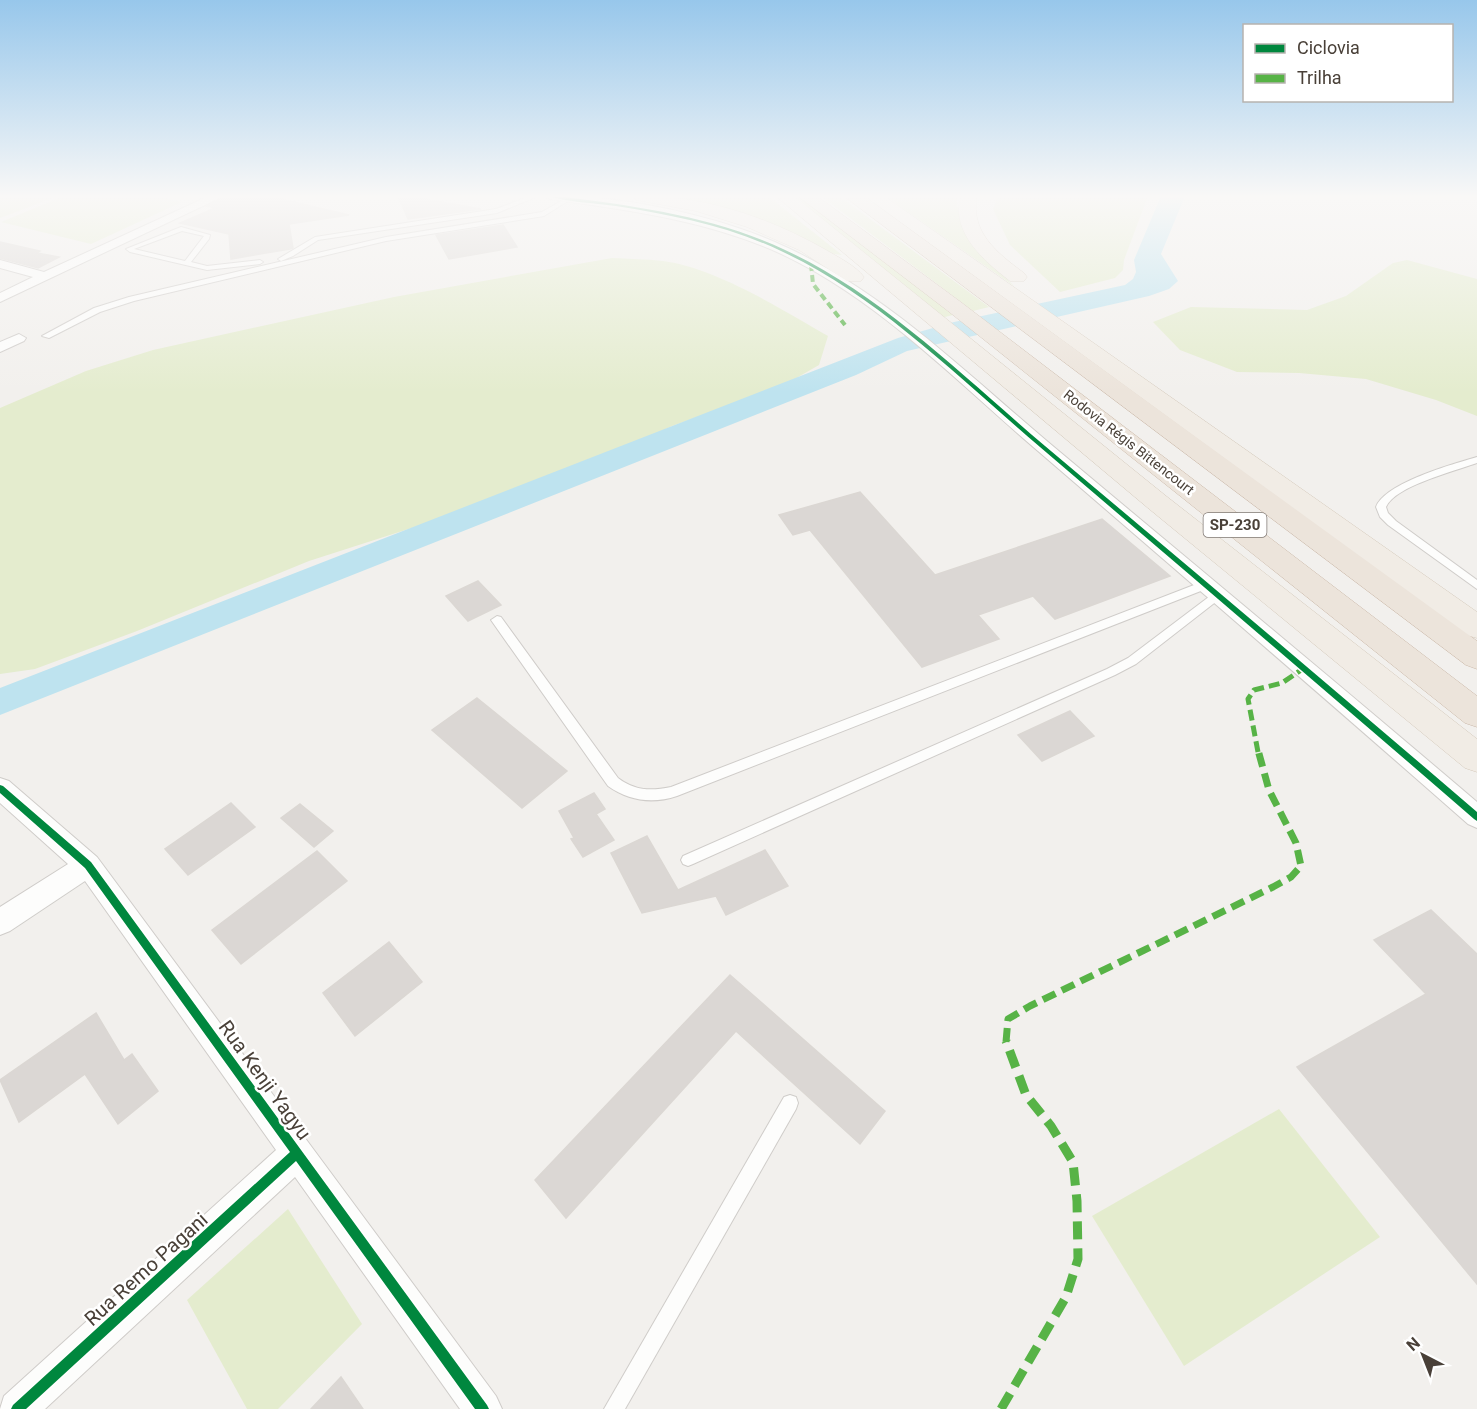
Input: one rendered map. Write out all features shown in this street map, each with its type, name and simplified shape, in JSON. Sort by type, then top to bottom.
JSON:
[{"type":"highway","name":"Rodovia Régis Bittencourt","points":[[895,262],[1477,714]]},
{"type":"highway","name":"Rodovia Régis Bittencourt","points":[[951,262],[1000,295],[1049,321],[1477,657]]},
{"type":"main road","points":[[831,262],[910,318],[1156,502],[1477,758]]},
{"type":"main road","points":[[852,262],[910,318]]},
{"type":"main road","points":[[957,262],[1000,295]]},
{"type":"main road","points":[[999,262],[1033,290],[1049,321],[1477,627]]},
{"type":"street","points":[[0,298],[78,262]]},
{"type":"street","points":[[806,262],[910,318]]},
{"type":"street","points":[[0,264],[46,277]]},
{"type":"street","points":[[0,348],[19,338]]},
{"type":"street","points":[[947,347],[1212,589],[1477,817]]},
{"type":"street","name":"Rua Kenji Yagyu","points":[[0,788],[88,865],[483,1409]]},
{"type":"street","points":[[0,922],[88,865]]},
{"type":"street","name":"Rua Remo Pagani","points":[[16,1409],[297,1153]]},
{"type":"lane","points":[[177,262],[211,268],[263,262]]},
{"type":"lane","points":[[46,336],[97,310],[132,299],[290,262]]},
{"type":"lane","points":[[1477,460],[1396,491],[1383,501],[1381,507],[1382,512],[1392,523],[1477,585]]},
{"type":"lane","points":[[497,620],[613,782],[622,789],[649,796],[672,792],[1212,589]]},
{"type":"lane","points":[[688,860],[1111,672],[1132,661],[1212,589]]},
{"type":"lane","points":[[614,1409],[790,1103]]},
{"type":"green space","points":[[591,262],[667,262],[705,272],[748,291],[828,336],[819,365],[779,388],[672,426],[618,452],[421,525],[309,561],[137,631],[35,669],[0,674],[0,408],[86,371],[153,350],[394,297]]},
{"type":"green space","points":[[871,262],[885,262],[953,315],[941,318]]},
{"type":"green space","points":[[908,262],[928,262],[989,307],[973,311]]},
{"type":"green space","points":[[979,262],[989,262],[1014,286]]},
{"type":"green space","points":[[1028,262],[1124,262],[1123,270],[1115,278],[1060,292]]},
{"type":"green space","points":[[1413,262],[1477,279],[1477,416],[1436,400],[1366,379],[1299,373],[1237,372],[1180,350],[1153,322],[1191,307],[1307,310],[1346,296],[1393,263]]},
{"type":"green space","points":[[1279,1109],[1380,1237],[1184,1366],[1092,1216]]},
{"type":"green space","points":[[288,1209],[362,1324],[278,1409],[247,1409],[187,1300]]},
{"type":"water","points":[[1134,262],[1166,262],[1178,281],[1169,289],[1149,296],[907,351],[856,375],[0,715],[0,688],[898,338],[954,322],[1125,285],[1133,279],[1136,272]]},
{"type":"building","points":[[14,262],[50,262],[38,268]]},
{"type":"building","points":[[860,492],[935,575],[1102,519],[1170,576],[1055,619],[1033,596],[978,615],[999,639],[922,667],[810,530],[793,535],[779,515]]},
{"type":"building","points":[[478,581],[501,605],[468,621],[446,596]]},
{"type":"building","points":[[477,698],[567,771],[522,808],[432,730]]},
{"type":"building","points":[[1070,711],[1094,736],[1042,761],[1018,735]]},
{"type":"building","points":[[594,793],[605,809],[596,814],[614,840],[583,857],[571,839],[574,838],[559,811]]},
{"type":"building","points":[[231,803],[255,827],[188,875],[165,849]]},
{"type":"building","points":[[300,804],[333,831],[314,847],[281,818]]},
{"type":"building","points":[[647,836],[678,890],[765,850],[788,886],[726,915],[716,896],[642,913],[611,853]]},
{"type":"building","points":[[317,851],[347,881],[241,964],[212,930]]},
{"type":"building","points":[[1431,910],[1477,954],[1477,1284],[1297,1067],[1426,994],[1374,940]]},
{"type":"building","points":[[389,942],[422,982],[355,1036],[323,993]]},
{"type":"building","points":[[730,975],[885,1111],[860,1144],[736,1031],[566,1218],[535,1180]]},
{"type":"building","points":[[96,1013],[124,1060],[132,1054],[158,1091],[118,1124],[85,1074],[19,1122],[0,1080]]},
{"type":"building","points":[[341,1377],[363,1409],[311,1409]]},
{"type":"marked path","points":[[811,264],[813,284],[845,325]]},
{"type":"marked path","points":[[1001,1409],[1066,1297],[1078,1259],[1077,1201],[1073,1162],[1051,1126],[1026,1095],[1006,1042],[1008,1019],[1030,1006],[1273,887],[1291,877],[1301,866],[1296,843],[1273,800],[1265,779],[1248,699],[1254,690],[1282,683],[1304,668]]},
{"type":"cycle path","points":[[805,262],[851,289],[918,339],[1477,817]]},
{"type":"cycle path","points":[[0,788],[88,865],[483,1409]]},
{"type":"cycle path","points":[[17,1409],[297,1153]]}]
